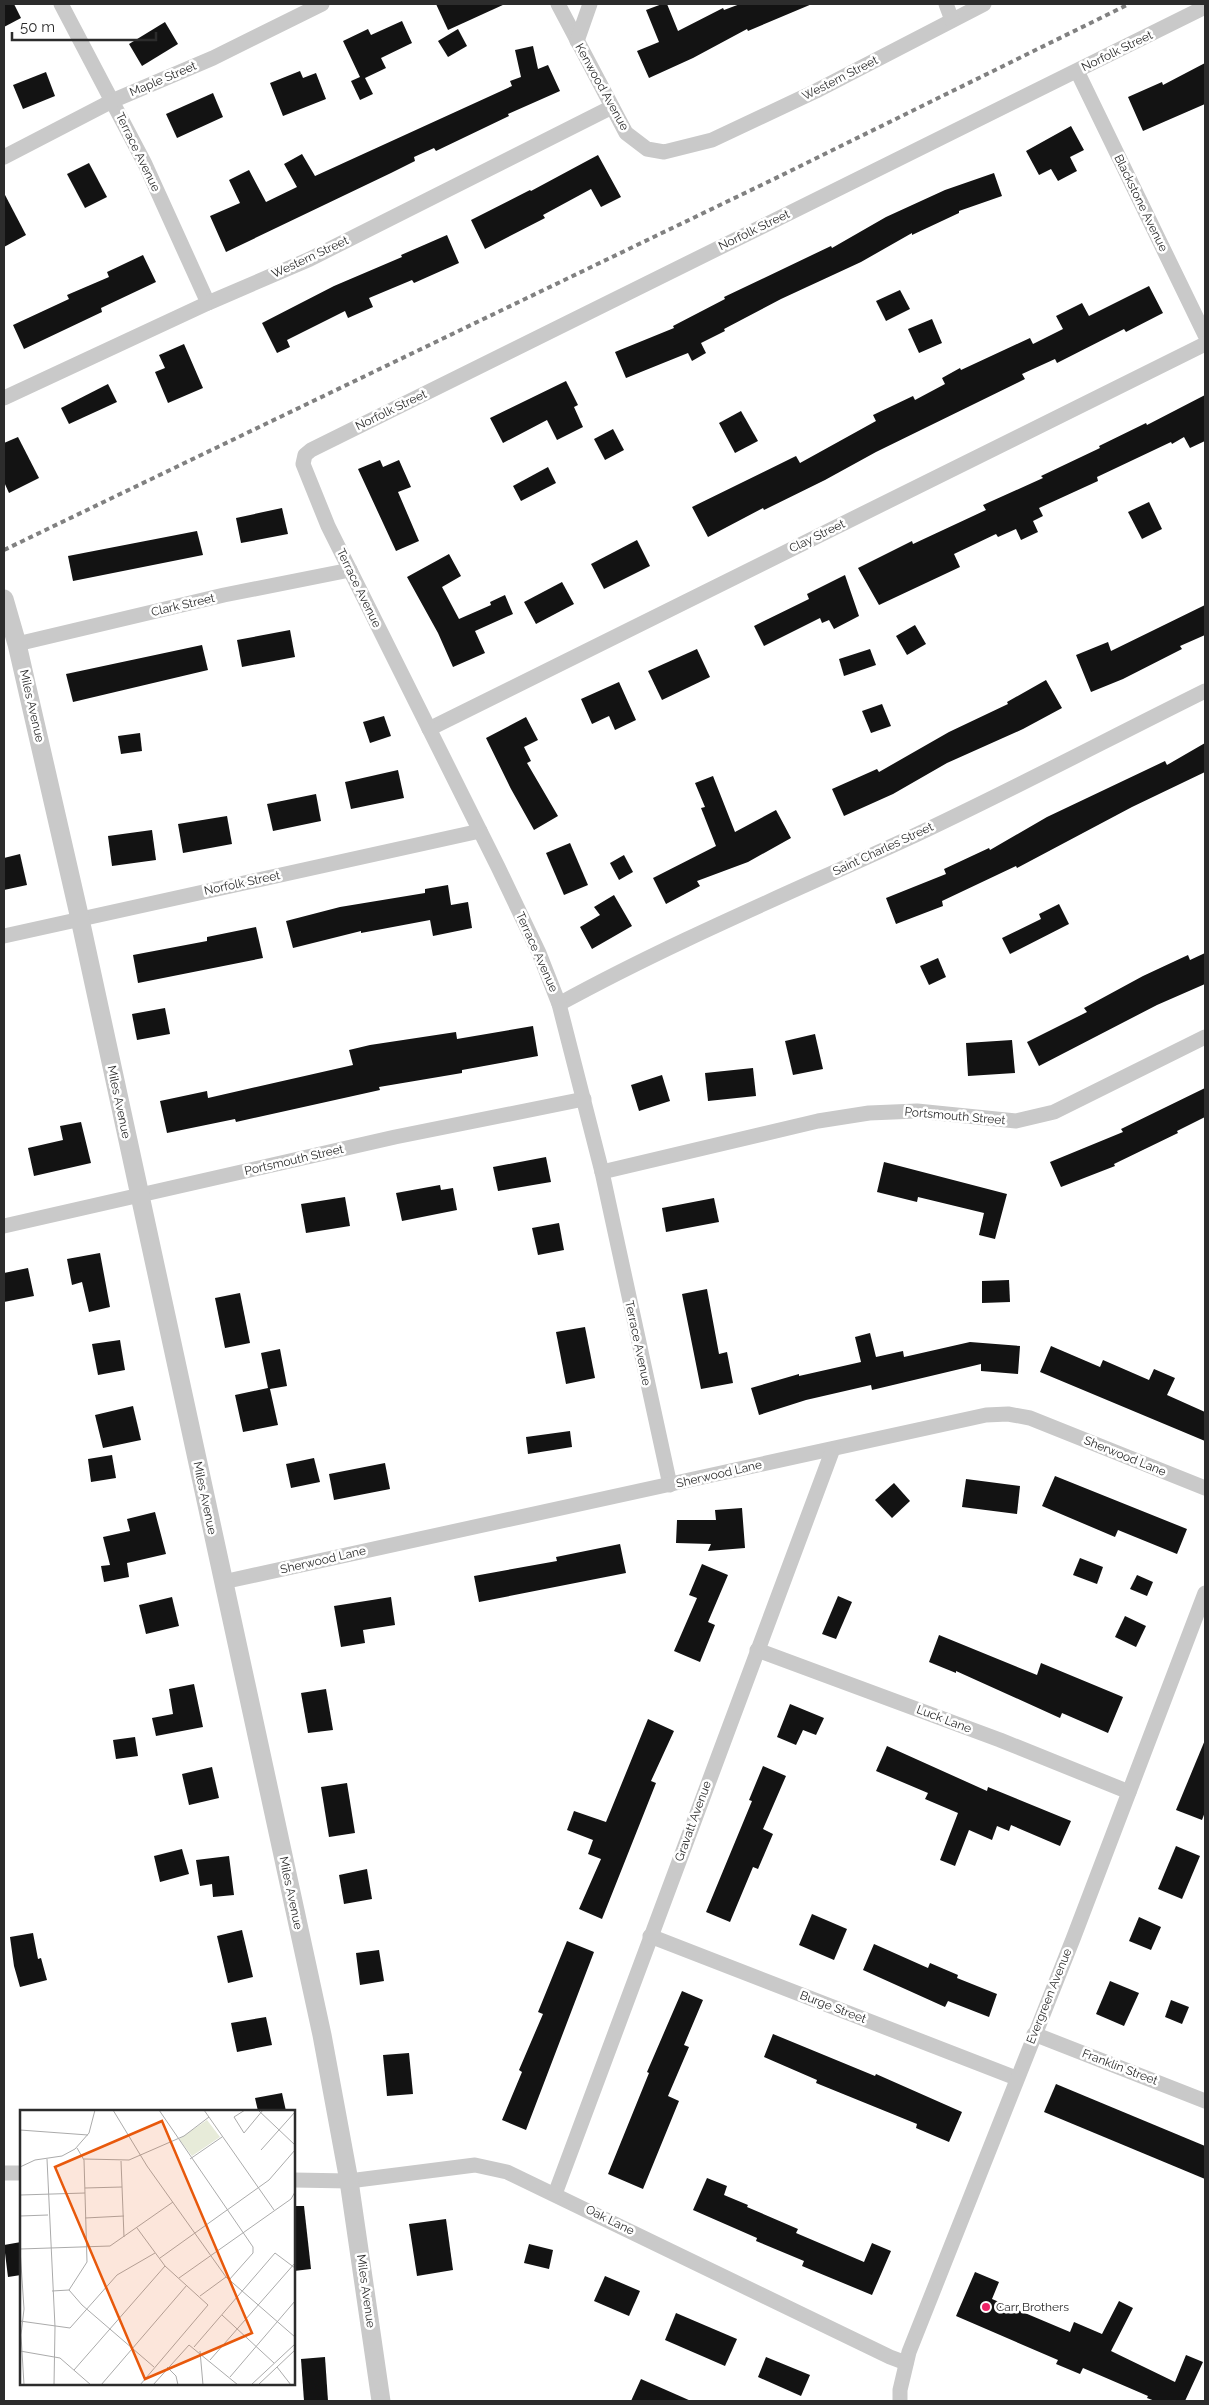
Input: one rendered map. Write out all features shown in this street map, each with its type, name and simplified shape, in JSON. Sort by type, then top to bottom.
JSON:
[{"type":"street","name":"Terrace Avenue","points":[[61,4],[145,164],[208,303]]},
{"type":"street","name":"Maple Street","points":[[4,157],[112,101],[213,58],[322,4]]},
{"type":"street","name":"Kenwood Avenue","points":[[558,4],[626,133],[647,148],[664,152],[693,145]]},
{"type":"street","points":[[577,41],[590,4]]},
{"type":"street","points":[[946,4],[952,20]]},
{"type":"street","name":"Western Street","points":[[693,145],[712,140],[816,91],[984,4]]},
{"type":"street","name":"Norfolk Street","points":[[305,456],[311,450],[1205,7]]},
{"type":"street","name":"Blackstone Avenue","points":[[1077,70],[1205,335]]},
{"type":"street","name":"Western Street","points":[[4,398],[208,303],[310,259],[612,107]]},
{"type":"street","name":"Clay Street","points":[[429,729],[502,691],[1205,344]]},
{"type":"street","name":"Terrace Avenue","points":[[305,456],[303,464],[315,495],[350,570],[539,953],[559,1004],[602,1172],[670,1485]]},
{"type":"street","name":"Clark Street","points":[[17,644],[224,596],[350,570]]},
{"type":"street","name":"Miles Avenue","points":[[5,605],[17,644],[80,919],[320,2026],[349,2181],[381,2401]]},
{"type":"street","name":"Saint Charles Street","points":[[559,1004],[603,980],[746,910],[908,838],[1205,691]]},
{"type":"street","name":"Norfolk Street","points":[[4,936],[480,831]]},
{"type":"street","name":"Portsmouth Street","points":[[602,1172],[818,1121],[869,1113],[917,1111],[1016,1121],[1030,1119],[1054,1112],[1205,1037]]},
{"type":"street","name":"Portsmouth Street","points":[[4,1226],[395,1137],[584,1099]]},
{"type":"street","name":"Sherwood Lane","points":[[223,1582],[986,1415],[1008,1414],[1030,1418],[1205,1488]]},
{"type":"street","name":"Gravatt Avenue","points":[[555,2194],[833,1449]]},
{"type":"street","name":"Evergreen Avenue","points":[[900,2401],[906,2363],[1016,2078],[1130,1792],[1205,1593]]},
{"type":"street","name":"Luck Lane","points":[[757,1650],[991,1737],[1130,1792]]},
{"type":"street","name":"Burge Street","points":[[650,1936],[1016,2078]]},
{"type":"street","name":"Franklin Street","points":[[1034,2034],[1205,2101]]},
{"type":"street","name":"Oak Lane","points":[[295,2180],[349,2181],[475,2166],[507,2172],[906,2363]]},
{"type":"street","points":[[4,2174],[20,2173]]},
{"type":"building","points":[[4,4],[14,4],[21,18],[4,27]]},
{"type":"building","points":[[436,4],[505,4],[448,30]]},
{"type":"building","points":[[667,4],[678,31],[723,8],[724,10],[740,4],[812,4],[748,31],[747,29],[693,58],[649,78],[637,51],[659,42],[646,10]]},
{"type":"building","points":[[402,21],[412,43],[381,58],[386,68],[365,78],[373,94],[360,100],[351,81],[360,77],[343,41],[368,29],[371,35]]},
{"type":"building","points":[[165,22],[178,44],[142,66],[129,44]]},
{"type":"building","points":[[458,29],[467,46],[448,57],[438,41]]},
{"type":"building","points":[[533,46],[538,69],[548,65],[560,91],[508,114],[509,116],[436,151],[434,148],[414,157],[415,161],[226,252],[210,216],[240,203],[229,180],[249,170],[266,202],[297,187],[284,164],[302,154],[315,176],[512,86],[510,81],[521,77],[515,50]]},
{"type":"building","points":[[1205,63],[1205,104],[1143,131],[1128,97],[1162,82],[1163,85]]},
{"type":"building","points":[[300,71],[303,78],[316,73],[326,99],[283,116],[270,83]]},
{"type":"building","points":[[46,72],[55,96],[23,109],[13,85]]},
{"type":"building","points":[[213,93],[223,117],[177,138],[166,114]]},
{"type":"building","points":[[1071,126],[1084,150],[1070,157],[1077,171],[1058,181],[1051,169],[1039,175],[1026,151]]},
{"type":"building","points":[[598,155],[621,197],[601,207],[591,189],[543,215],[545,218],[485,249],[471,220],[531,191]]},
{"type":"building","points":[[89,163],[107,197],[85,208],[67,174]]},
{"type":"building","points":[[994,173],[1002,196],[959,211],[959,213],[912,235],[912,233],[861,262],[781,299],[724,329],[725,331],[701,343],[706,353],[692,361],[688,353],[626,378],[615,352],[674,328],[673,326],[725,299],[724,297],[831,246],[832,248],[886,217],[945,190]]},
{"type":"building","points":[[4,193],[26,235],[4,247]]},
{"type":"building","points":[[447,235],[459,263],[414,283],[412,280],[369,298],[373,307],[348,318],[345,311],[287,340],[290,347],[277,353],[262,323],[334,286],[402,257],[401,255]]},
{"type":"building","points":[[143,255],[156,282],[101,308],[102,312],[24,349],[13,325],[69,299],[67,295],[109,277],[107,272]]},
{"type":"building","points":[[1149,286],[1163,313],[1126,332],[1124,329],[1057,363],[1055,359],[1022,374],[1025,379],[876,452],[764,510],[763,508],[708,537],[692,507],[796,456],[800,463],[876,421],[873,415],[913,396],[915,400],[945,384],[942,378],[960,368],[961,370],[1030,338],[1033,344],[1063,329],[1056,316],[1082,303],[1089,316]]},
{"type":"building","points":[[900,290],[910,309],[886,321],[876,301]]},
{"type":"building","points":[[932,319],[942,343],[919,353],[908,329]]},
{"type":"building","points":[[184,344],[203,388],[168,403],[155,372],[165,368],[159,355]]},
{"type":"building","points":[[566,381],[578,405],[574,407],[583,427],[557,440],[547,420],[503,443],[490,418]]},
{"type":"building","points":[[108,384],[117,402],[69,424],[61,408]]},
{"type":"building","points":[[1205,395],[1205,441],[1190,448],[1184,437],[1097,477],[1098,481],[1039,508],[1043,516],[1033,521],[1038,532],[1021,540],[1016,529],[998,537],[996,534],[954,554],[960,567],[879,605],[858,568],[912,541],[913,544],[986,510],[983,505],[1043,478],[1041,476],[1100,448],[1099,446],[1146,423],[1147,425]]},
{"type":"building","points":[[741,411],[758,441],[735,453],[719,423]]},
{"type":"building","points":[[613,429],[624,450],[605,460],[594,439]]},
{"type":"building","points":[[18,437],[39,478],[9,493],[4,482],[4,443]]},
{"type":"building","points":[[380,460],[383,467],[399,460],[411,487],[398,492],[419,541],[396,551],[358,469]]},
{"type":"building","points":[[548,467],[556,483],[521,501],[513,486]]},
{"type":"building","points":[[1149,502],[1162,529],[1142,539],[1128,512]]},
{"type":"building","points":[[282,508],[288,534],[241,543],[236,518]]},
{"type":"building","points":[[197,531],[203,555],[73,581],[68,556]]},
{"type":"building","points":[[637,540],[650,566],[604,589],[591,564]]},
{"type":"building","points":[[449,554],[461,576],[442,587],[459,619],[491,605],[490,602],[505,595],[513,614],[475,631],[485,653],[453,667],[438,633],[407,577]]},
{"type":"building","points":[[845,575],[859,616],[834,629],[829,620],[822,623],[820,618],[764,646],[754,626],[809,599],[807,594]]},
{"type":"building","points":[[562,582],[574,604],[536,624],[524,602]]},
{"type":"building","points":[[1205,605],[1205,635],[1180,646],[1182,649],[1123,679],[1091,692],[1076,655],[1108,642],[1111,651]]},
{"type":"building","points":[[915,625],[926,644],[907,655],[896,636]]},
{"type":"building","points":[[290,630],[295,657],[242,667],[237,640]]},
{"type":"building","points":[[202,645],[208,670],[73,702],[66,674]]},
{"type":"building","points":[[697,649],[710,677],[662,700],[648,671]]},
{"type":"building","points":[[870,649],[876,665],[844,676],[839,659]]},
{"type":"building","points":[[1046,680],[1062,708],[1023,729],[947,763],[893,794],[844,816],[832,789],[877,769],[879,772],[949,732],[1008,704],[1007,702]]},
{"type":"building","points":[[619,682],[636,720],[615,730],[609,716],[592,724],[581,699]]},
{"type":"building","points":[[882,704],[891,726],[871,733],[862,711]]},
{"type":"building","points":[[384,716],[391,736],[370,743],[363,722]]},
{"type":"building","points":[[526,717],[538,740],[524,747],[531,761],[527,763],[558,816],[534,830],[486,738]]},
{"type":"building","points":[[140,733],[142,751],[121,754],[118,736]]},
{"type":"building","points":[[1205,743],[1205,772],[1132,807],[1017,868],[1016,866],[942,901],[943,906],[896,924],[886,898],[946,874],[944,869],[989,848],[990,850],[1047,817],[1165,761],[1167,765]]},
{"type":"building","points":[[398,770],[404,798],[351,809],[345,782]]},
{"type":"building","points":[[713,776],[735,832],[776,810],[791,838],[748,862],[697,881],[700,886],[666,904],[653,878],[716,846],[701,808],[705,807],[695,783]]},
{"type":"building","points":[[316,794],[321,821],[273,831],[267,804]]},
{"type":"building","points":[[227,816],[232,844],[183,853],[178,824]]},
{"type":"building","points":[[152,830],[156,860],[112,866],[108,836]]},
{"type":"building","points":[[570,843],[588,885],[564,895],[546,853]]},
{"type":"building","points":[[20,854],[27,885],[4,890],[4,858]]},
{"type":"building","points":[[624,855],[633,872],[619,880],[610,863]]},
{"type":"building","points":[[448,885],[451,905],[468,902],[472,928],[433,936],[430,920],[361,933],[361,931],[293,948],[286,921],[340,907],[425,893],[425,889]]},
{"type":"building","points":[[614,895],[632,926],[592,949],[580,927],[600,915],[594,907]]},
{"type":"building","points":[[1059,904],[1069,924],[1010,954],[1002,938],[1041,919],[1039,914]]},
{"type":"building","points":[[256,927],[263,958],[138,983],[133,955],[207,941],[207,937]]},
{"type":"building","points":[[1205,953],[1205,984],[1157,1005],[1039,1066],[1027,1042],[1087,1012],[1084,1008],[1143,976],[1188,955],[1190,960]]},
{"type":"building","points":[[938,958],[946,977],[929,985],[920,966]]},
{"type":"building","points":[[165,1008],[170,1034],[137,1040],[132,1014]]},
{"type":"building","points":[[533,1026],[538,1056],[462,1070],[462,1073],[379,1087],[380,1090],[236,1122],[235,1119],[167,1133],[160,1101],[207,1091],[208,1098],[353,1065],[349,1050],[370,1045],[456,1032],[457,1039]]},
{"type":"building","points":[[815,1034],[823,1069],[793,1075],[785,1041]]},
{"type":"building","points":[[1012,1040],[1015,1073],[968,1076],[966,1043]]},
{"type":"building","points":[[753,1068],[756,1096],[708,1101],[705,1073]]},
{"type":"building","points":[[662,1075],[670,1101],[639,1111],[631,1085]]},
{"type":"building","points":[[1205,1088],[1205,1117],[1177,1131],[1178,1133],[1114,1164],[1115,1166],[1061,1187],[1050,1162],[1123,1132],[1121,1129]]},
{"type":"building","points":[[81,1122],[91,1163],[34,1176],[28,1148],[63,1140],[60,1126]]},
{"type":"building","points":[[546,1157],[551,1182],[498,1191],[493,1167]]},
{"type":"building","points":[[884,1162],[1007,1194],[995,1239],[979,1235],[984,1213],[918,1197],[917,1202],[877,1192]]},
{"type":"building","points":[[440,1185],[441,1190],[453,1188],[457,1210],[402,1221],[396,1193]]},
{"type":"building","points":[[345,1197],[350,1226],[306,1233],[301,1204]]},
{"type":"building","points":[[714,1198],[719,1222],[666,1232],[662,1208]]},
{"type":"building","points":[[559,1223],[564,1250],[538,1255],[532,1228]]},
{"type":"building","points":[[100,1253],[110,1307],[89,1312],[82,1282],[72,1285],[67,1259]]},
{"type":"building","points":[[28,1268],[34,1296],[4,1302],[4,1273]]},
{"type":"building","points":[[1009,1280],[1010,1302],[982,1303],[982,1281]]},
{"type":"building","points":[[707,1289],[719,1354],[727,1352],[733,1383],[701,1389],[682,1294]]},
{"type":"building","points":[[240,1293],[250,1343],[225,1348],[215,1298]]},
{"type":"building","points":[[585,1327],[595,1378],[566,1384],[556,1332]]},
{"type":"building","points":[[870,1333],[876,1357],[903,1351],[904,1357],[970,1342],[1020,1346],[1018,1374],[981,1371],[981,1364],[872,1390],[871,1385],[806,1400],[759,1415],[751,1388],[799,1374],[799,1376],[861,1362],[855,1337]]},
{"type":"building","points":[[120,1340],[125,1370],[98,1375],[92,1344]]},
{"type":"building","points":[[1051,1346],[1100,1367],[1103,1360],[1149,1380],[1154,1369],[1175,1378],[1167,1395],[1205,1412],[1205,1441],[1040,1372]]},
{"type":"building","points":[[280,1349],[287,1386],[270,1389],[278,1425],[243,1432],[235,1395],[268,1388],[261,1353]]},
{"type":"building","points":[[133,1406],[141,1440],[103,1448],[95,1415]]},
{"type":"building","points":[[570,1431],[572,1447],[528,1454],[526,1437]]},
{"type":"building","points":[[112,1455],[116,1478],[91,1482],[88,1459]]},
{"type":"building","points":[[314,1458],[320,1482],[291,1488],[286,1464]]},
{"type":"building","points":[[385,1463],[390,1489],[334,1500],[329,1474]]},
{"type":"building","points":[[1055,1476],[1187,1529],[1177,1554],[1118,1530],[1115,1537],[1042,1506]]},
{"type":"building","points":[[966,1479],[1020,1486],[1017,1514],[962,1507]]},
{"type":"building","points":[[894,1483],[910,1501],[892,1518],[875,1500]]},
{"type":"building","points":[[742,1508],[745,1548],[708,1551],[711,1544],[676,1543],[677,1520],[716,1520],[715,1510]]},
{"type":"building","points":[[155,1512],[166,1554],[127,1563],[129,1577],[104,1582],[101,1566],[110,1565],[103,1537],[130,1531],[127,1519]]},
{"type":"building","points":[[620,1544],[626,1573],[479,1602],[474,1576],[557,1561],[556,1557]]},
{"type":"building","points":[[1080,1558],[1103,1567],[1097,1584],[1073,1575]]},
{"type":"building","points":[[702,1564],[728,1575],[708,1622],[715,1625],[700,1662],[674,1651],[697,1598],[689,1595]]},
{"type":"building","points":[[1137,1575],[1153,1582],[1147,1596],[1130,1589]]},
{"type":"building","points":[[838,1596],[852,1602],[836,1639],[822,1634]]},
{"type":"building","points":[[172,1597],[179,1626],[146,1634],[139,1605]]},
{"type":"building","points":[[391,1597],[395,1625],[363,1630],[365,1643],[341,1647],[334,1606]]},
{"type":"building","points":[[1125,1616],[1146,1626],[1136,1647],[1115,1637]]},
{"type":"building","points":[[939,1635],[1037,1675],[1041,1663],[1123,1697],[1108,1733],[1062,1713],[1060,1718],[956,1671],[956,1673],[929,1662]]},
{"type":"building","points":[[194,1684],[203,1727],[156,1736],[152,1718],[173,1714],[169,1689]]},
{"type":"building","points":[[326,1689],[333,1730],[308,1733],[301,1693]]},
{"type":"building","points":[[790,1704],[824,1718],[816,1735],[803,1730],[796,1745],[777,1737]]},
{"type":"building","points":[[648,1719],[674,1731],[651,1781],[656,1783],[602,1919],[579,1909],[601,1859],[588,1854],[593,1840],[567,1830],[574,1811],[606,1822]]},
{"type":"building","points":[[135,1737],[138,1756],[116,1759],[113,1740]]},
{"type":"building","points":[[1205,1740],[1205,1812],[1202,1820],[1176,1810]]},
{"type":"building","points":[[887,1746],[987,1791],[988,1787],[1071,1821],[1060,1846],[1011,1825],[1009,1831],[997,1826],[992,1840],[969,1830],[955,1866],[940,1860],[958,1813],[925,1799],[928,1793],[876,1771]]},
{"type":"building","points":[[763,1766],[786,1776],[763,1829],[773,1834],[758,1869],[753,1867],[730,1922],[706,1912],[752,1801],[749,1800]]},
{"type":"building","points":[[212,1767],[219,1798],[189,1805],[182,1774]]},
{"type":"building","points":[[347,1783],[355,1833],[329,1837],[321,1787]]},
{"type":"building","points":[[1176,1846],[1200,1856],[1182,1899],[1158,1889]]},
{"type":"building","points":[[182,1849],[189,1874],[160,1882],[154,1856]]},
{"type":"building","points":[[229,1856],[234,1895],[213,1897],[212,1884],[200,1886],[196,1860]]},
{"type":"building","points":[[367,1869],[372,1899],[344,1904],[339,1875]]},
{"type":"building","points":[[812,1914],[847,1929],[834,1960],[799,1945]]},
{"type":"building","points":[[1139,1917],[1161,1927],[1151,1950],[1129,1941]]},
{"type":"building","points":[[242,1930],[253,1977],[228,1983],[217,1936]]},
{"type":"building","points":[[33,1933],[38,1959],[41,1958],[47,1980],[20,1987],[14,1966],[10,1937]]},
{"type":"building","points":[[567,1941],[594,1952],[526,2130],[502,2120],[522,2072],[519,2070],[543,2014],[538,2012]]},
{"type":"building","points":[[874,1944],[928,1968],[930,1963],[958,1975],[957,1978],[997,1994],[989,2017],[948,2001],[945,2007],[863,1970]]},
{"type":"building","points":[[379,1950],[384,1981],[360,1985],[356,1953]]},
{"type":"building","points":[[1110,1981],[1139,1993],[1124,2026],[1096,2014]]},
{"type":"building","points":[[682,1991],[703,2000],[684,2045],[689,2047],[668,2096],[679,2101],[643,2189],[608,2174],[649,2073],[647,2072]]},
{"type":"building","points":[[1171,2000],[1189,2007],[1182,2024],[1165,2017]]},
{"type":"building","points":[[266,2017],[272,2045],[237,2052],[231,2023]]},
{"type":"building","points":[[773,2034],[875,2076],[876,2074],[962,2112],[949,2142],[916,2128],[917,2124],[816,2083],[817,2080],[764,2057]]},
{"type":"building","points":[[409,2053],[413,2094],[387,2096],[383,2055]]},
{"type":"building","points":[[1056,2084],[1205,2146],[1205,2179],[1044,2112]]},
{"type":"building","points":[[282,2093],[286,2110],[258,2110],[255,2098]]},
{"type":"building","points":[[707,2178],[727,2186],[724,2195],[798,2229],[796,2233],[864,2262],[872,2243],[891,2251],[872,2295],[802,2266],[804,2261],[756,2241],[757,2238],[693,2210]]},
{"type":"building","points":[[295,2206],[304,2206],[311,2269],[295,2271]]},
{"type":"building","points":[[446,2219],[453,2270],[417,2276],[409,2224]]},
{"type":"building","points":[[20,2242],[20,2275],[8,2277],[4,2245]]},
{"type":"building","points":[[529,2244],[553,2250],[549,2269],[524,2263]]},
{"type":"building","points":[[975,2272],[999,2282],[992,2299],[1070,2332],[1074,2322],[1102,2334],[1119,2301],[1133,2308],[1111,2351],[1175,2382],[1186,2355],[1203,2362],[1185,2401],[1155,2401],[1147,2398],[1148,2396],[1083,2368],[1080,2374],[1056,2364],[1058,2360],[956,2316]]},
{"type":"building","points":[[605,2276],[640,2291],[629,2316],[594,2301]]},
{"type":"building","points":[[676,2313],[737,2339],[725,2366],[665,2340]]},
{"type":"building","points":[[325,2357],[328,2401],[304,2401],[301,2359]]},
{"type":"building","points":[[766,2357],[810,2375],[801,2396],[758,2377]]},
{"type":"building","points":[[641,2379],[691,2401],[631,2401]]},
{"type":"railway","points":[[4,550],[774,179],[1129,4]]},
{"type":"place","name":"Carr Brothers","points":[[986,2307]]}]
